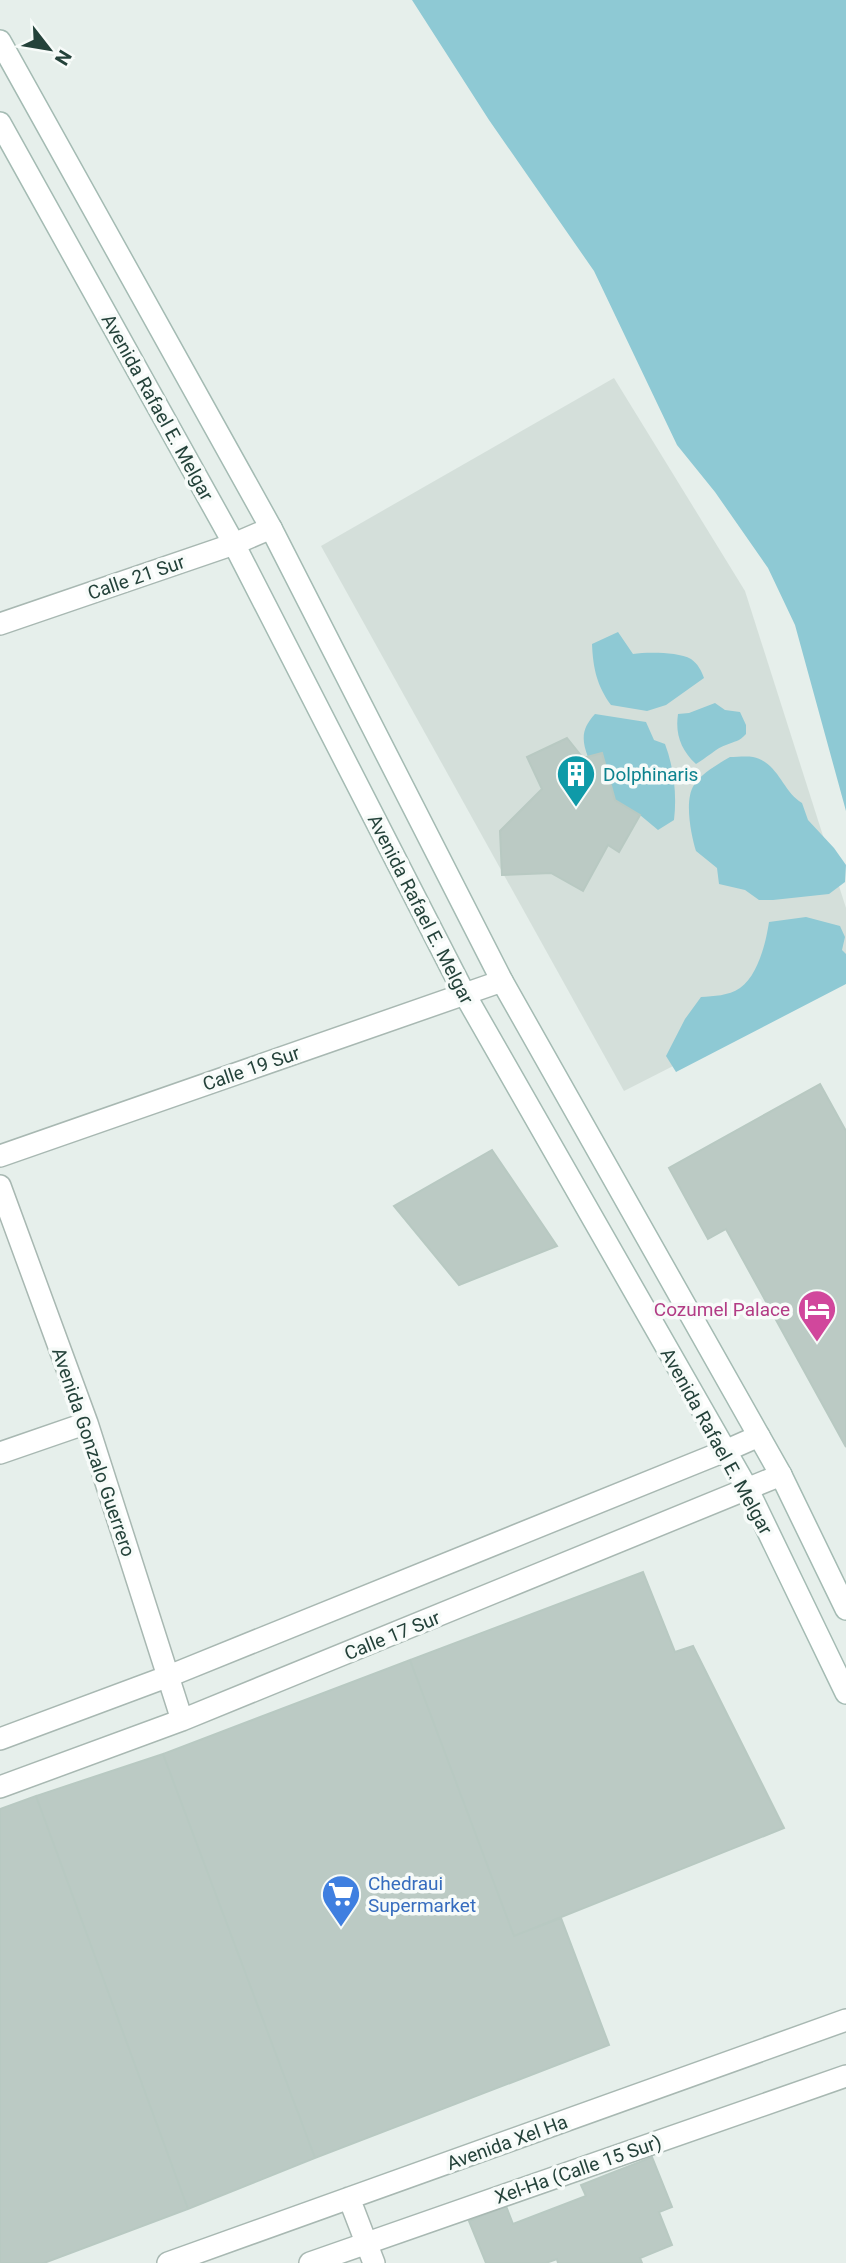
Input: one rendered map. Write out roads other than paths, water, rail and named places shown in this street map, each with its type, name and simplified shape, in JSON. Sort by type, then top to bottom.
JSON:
[{"type":"street","name":"Avenida Rafael E. Melgar","points":[[0,41],[271,528],[502,981],[782,1475],[846,1609]]},
{"type":"street","name":"Avenida Rafael E. Melgar","points":[[0,123],[233,544],[464,993],[748,1490],[846,1693]]},
{"type":"street","name":"Calle 21 Sur","points":[[0,624],[233,544],[271,528]]},
{"type":"street","name":"Calle 19 Sur","points":[[0,1156],[502,981]]},
{"type":"street","name":"Avenida Gonzalo Guerrero","points":[[0,1186],[87,1423],[181,1720]]},
{"type":"street","points":[[0,1453],[87,1423]]},
{"type":"street","points":[[0,1739],[169,1676],[759,1436]]},
{"type":"street","name":"Calle 17 Sur","points":[[0,1787],[181,1720],[782,1475]]},
{"type":"street","name":"Avenida Xel Ha","points":[[168,2263],[846,2020]]},
{"type":"street","name":"Xel-Ha (Calle 15 Sur)","points":[[310,2263],[370,2253],[846,2076]]},
{"type":"street","points":[[349,2198],[370,2253]]},
{"type":"water","points":[[412,0],[846,0],[846,811],[795,625],[768,568],[715,492],[677,445],[594,271],[489,120]]},
{"type":"water","points":[[618,632],[633,654],[663,653],[691,659],[704,678],[666,705],[647,711],[611,705],[597,676],[592,644]]},
{"type":"water","points":[[715,703],[725,710],[740,712],[746,725],[746,734],[696,764],[680,741],[678,714],[689,713]]},
{"type":"water","points":[[595,714],[646,722],[654,740],[665,744],[674,782],[674,820],[658,830],[615,800],[602,753],[588,757],[584,745],[585,729]]},
{"type":"water","points":[[730,757],[753,757],[762,760],[775,771],[795,798],[802,803],[808,820],[846,865],[845,882],[829,894],[773,900],[759,900],[745,890],[719,884],[717,868],[696,851],[689,799],[697,781]]},
{"type":"water","points":[[806,917],[840,926],[845,937],[842,950],[846,954],[846,984],[676,1072],[666,1056],[685,1019],[701,997],[731,993],[746,983],[760,958],[769,922]]},
{"type":"place","name":"Dolphinaris","points":[[576,808]]},
{"type":"place","name":"Cozumel Palace","points":[[817,1343]]},
{"type":"place","name":"Chedraui Supermarket","points":[[341,1928]]}]
